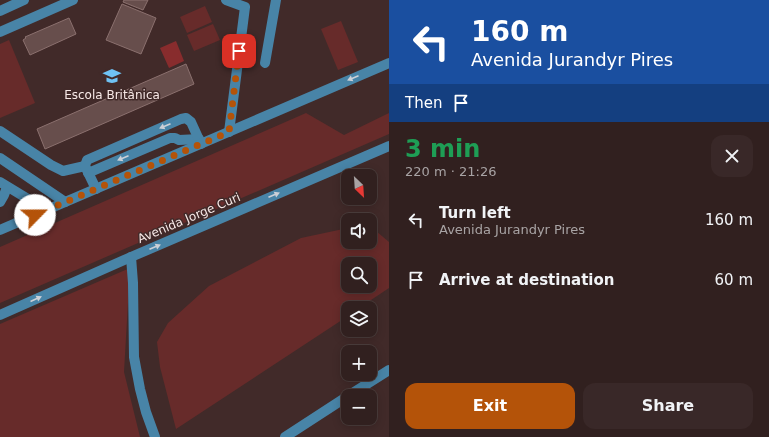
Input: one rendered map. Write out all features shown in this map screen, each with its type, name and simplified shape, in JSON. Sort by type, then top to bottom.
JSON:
[{"type":"street","points":[[0,11],[24,0]]},
{"type":"street","points":[[0,32],[73,0]]},
{"type":"street","points":[[226,0],[245,7],[229,132]]},
{"type":"street","points":[[266,64],[276,0]]},
{"type":"street","points":[[0,230],[96,189],[200,141],[229,132],[389,63]]},
{"type":"street","points":[[96,189],[86,169],[87,160],[92,157],[186,118],[191,122],[200,141]]},
{"type":"street","points":[[0,131],[63,171],[86,169],[170,138],[200,141]]},
{"type":"street","name":"Avenida Jorge Curi","points":[[0,315],[389,146]]},
{"type":"street","points":[[0,158],[65,202]]},
{"type":"street","points":[[3,185],[28,199]]},
{"type":"street","points":[[0,202],[4,195],[3,185]]},
{"type":"street","points":[[131,257],[135,370],[146,412],[155,437]]},
{"type":"street","points":[[359,389],[388,371]]},
{"type":"street","points":[[285,437],[341,401]]},
{"type":"shaded area","points":[[205,6],[212,22],[187,33],[180,17]]},
{"type":"shaded area","points":[[341,21],[358,62],[338,70],[321,29]]},
{"type":"shaded area","points":[[213,24],[220,40],[194,51],[187,35]]},
{"type":"shaded area","points":[[9,40],[35,103],[0,118],[0,44]]},
{"type":"shaded area","points":[[176,41],[184,61],[169,68],[160,48]]},
{"type":"shaded area","points":[[306,113],[344,135],[389,113],[389,134],[0,303],[0,247]]},
{"type":"shaded area","points":[[341,229],[341,249],[377,249],[377,232],[389,242],[389,288],[370,301],[341,301],[341,321],[176,429],[160,367],[157,342],[168,323],[209,286],[301,238]]},
{"type":"shaded area","points":[[130,268],[124,372],[140,437],[0,437],[0,324]]},
{"type":"building","points":[[124,0],[148,0],[143,10],[123,2]]},
{"type":"building","points":[[122,4],[156,18],[141,54],[106,40]]},
{"type":"building","points":[[69,18],[76,34],[30,55],[23,40],[26,38],[25,37]]},
{"type":"building","points":[[186,64],[194,84],[45,149],[37,129]]},
{"type":"place","name":"Escola Britânica","points":[[112,76]]},
{"type":"route","points":[[35,215],[229,132],[239,51]]}]
